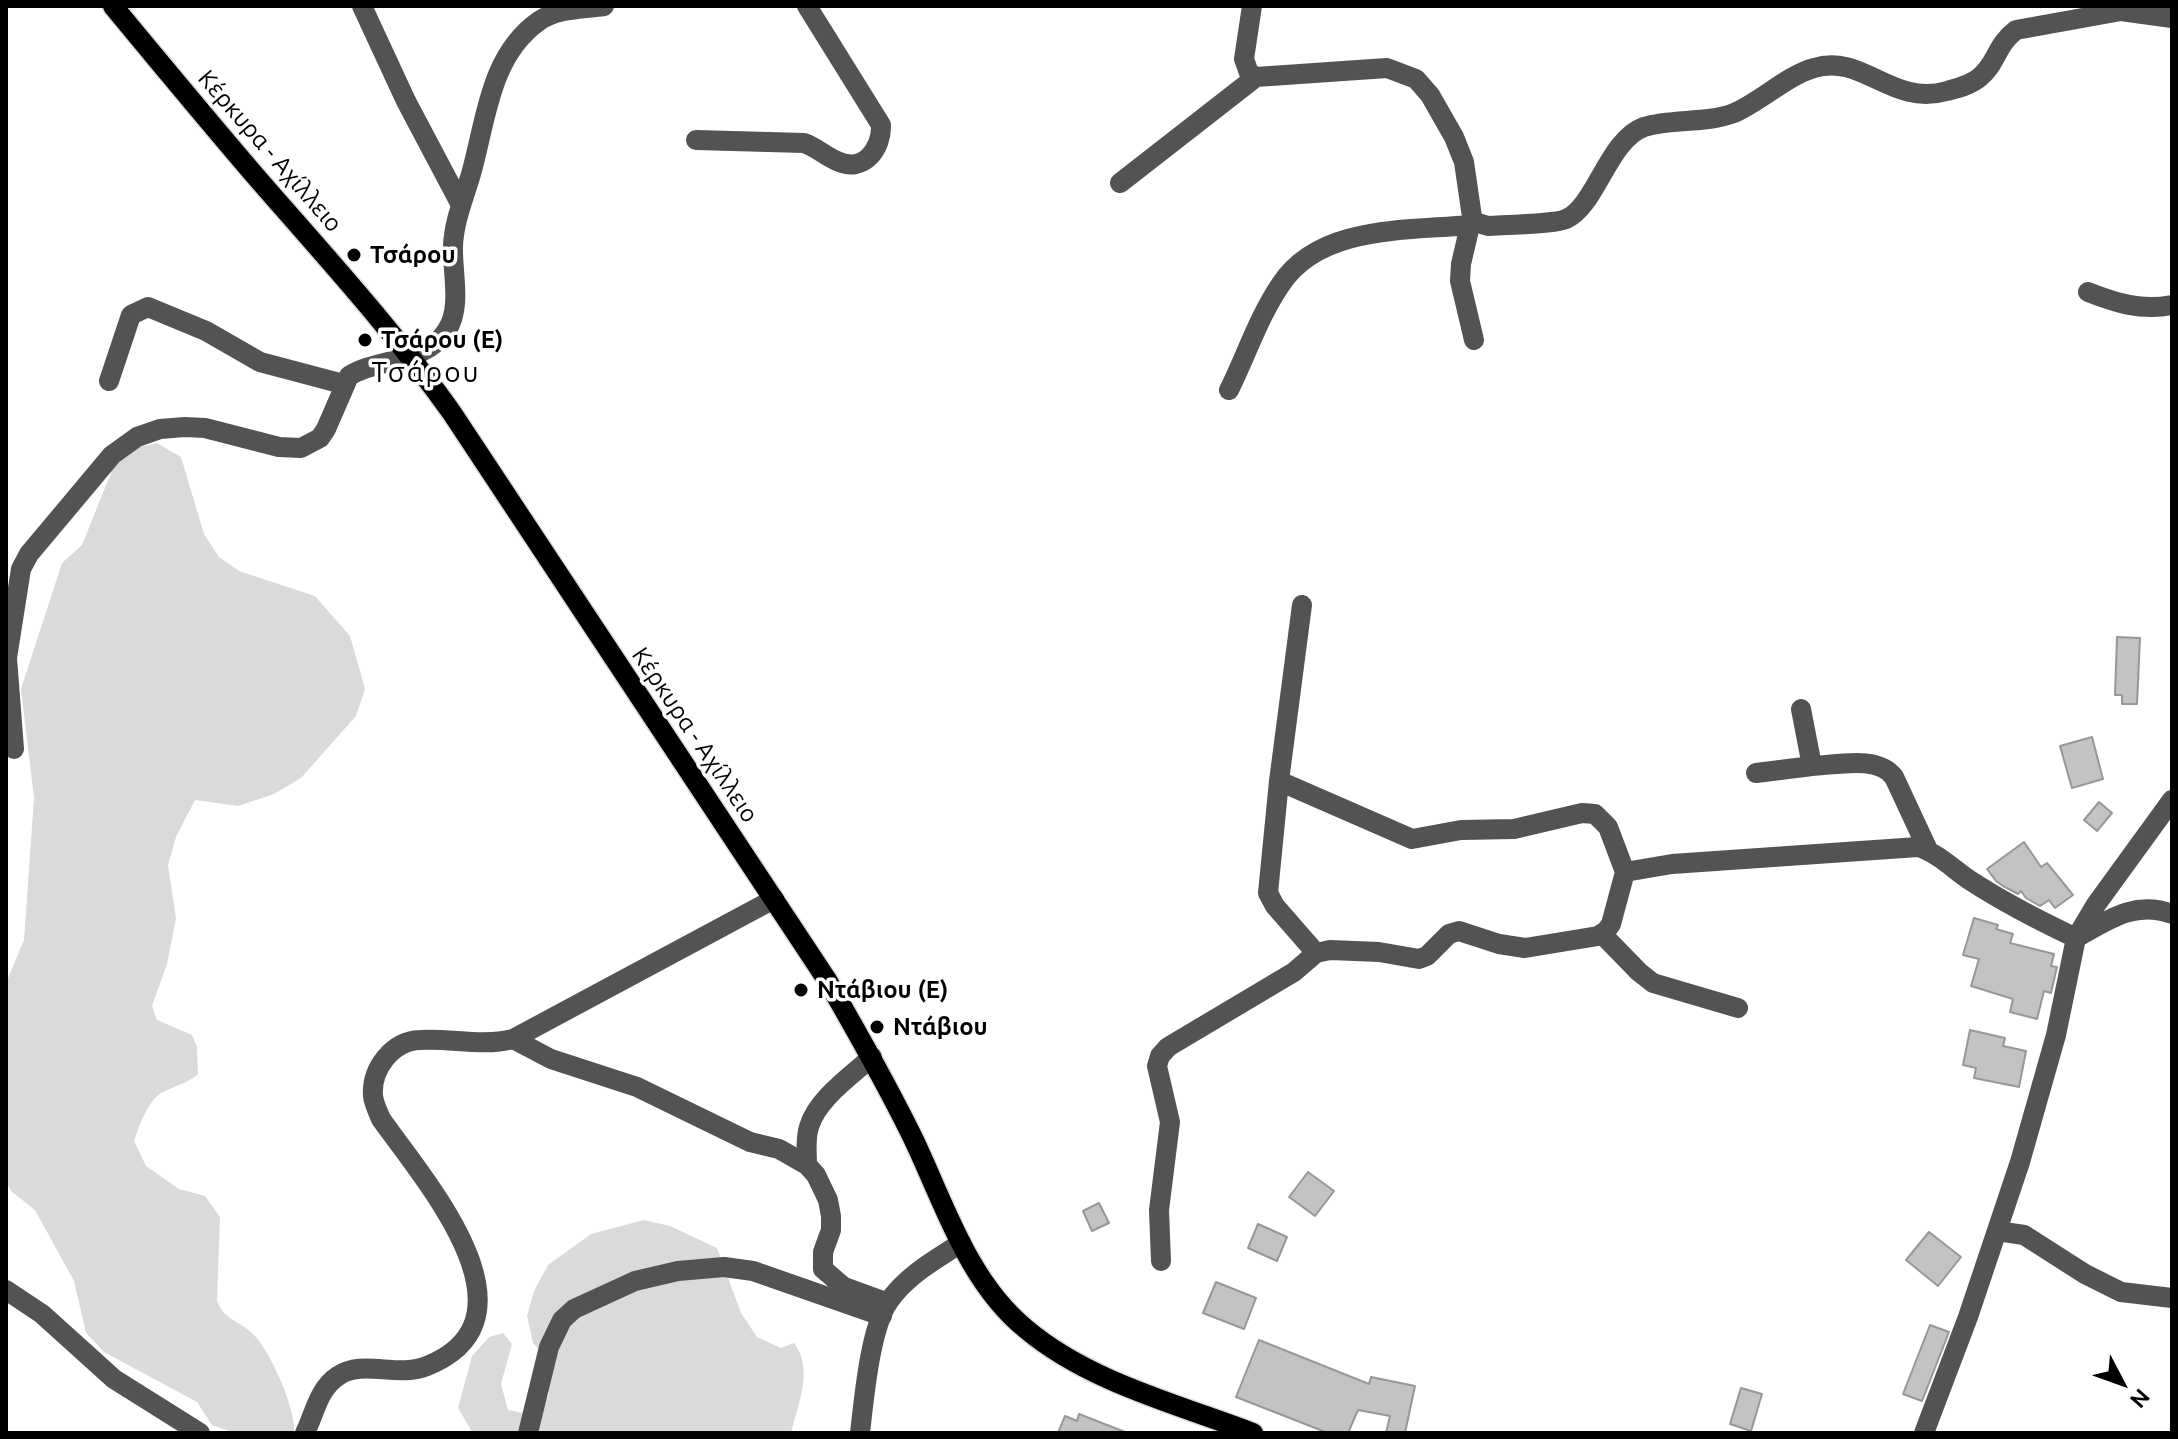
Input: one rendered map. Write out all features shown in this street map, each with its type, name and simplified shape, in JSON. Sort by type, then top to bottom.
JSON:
[{"type":"main road","name":"Κέρκυρα - Αχίλλειο","points":[[113,6],[411,355],[827,980],[872,1057],[961,1243],[1003,1308],[1047,1345],[1117,1381],[1253,1433]]},
{"type":"street","points":[[362,6],[406,101],[461,205]]},
{"type":"street","points":[[14,749],[7,658],[21,569],[29,554],[112,455],[137,437],[160,429],[205,428],[279,447],[301,448],[320,438],[343,384],[353,373],[411,355],[436,342],[451,322],[454,236],[461,205],[490,96],[511,50],[530,29],[552,14],[604,6]]},
{"type":"street","points":[[696,140],[804,143],[818,148],[838,162],[848,164],[858,163],[877,149],[882,138],[881,125],[807,6]]},
{"type":"street","points":[[1252,6],[1244,59],[1249,73],[1256,77],[1387,68],[1416,79],[1430,95],[1464,162],[1471,221],[1460,281],[1474,340]]},
{"type":"street","points":[[1229,390],[1281,284],[1306,257],[1329,244],[1471,221],[1488,226],[1566,219],[1580,207],[1621,145],[1632,134],[1645,127],[1707,120],[1734,113],[1813,68],[1844,65],[1904,93],[1920,96],[1937,94],[1965,86],[1980,77],[1991,64],[2003,40],[2016,30],[2121,11],[2172,18]]},
{"type":"street","points":[[1120,183],[1256,77]]},
{"type":"street","points":[[2088,292],[2130,306],[2152,308],[2172,305]]},
{"type":"street","points":[[109,381],[131,315],[148,307],[206,331],[260,362],[343,384]]},
{"type":"street","points":[[1302,605],[1268,893],[1275,906],[1316,953]]},
{"type":"street","points":[[1801,709],[1812,766]]},
{"type":"street","points":[[1756,773],[1812,766],[1873,764],[1887,769],[1894,777],[1928,850]]},
{"type":"street","points":[[1161,1261],[1159,1210],[1170,1122],[1157,1072],[1160,1056],[1168,1047],[1294,972],[1316,953],[1330,950],[1379,952],[1419,959],[1427,956],[1454,932],[1525,948],[1602,934],[1611,924],[1625,872],[1608,827],[1595,814],[1582,813],[1514,829],[1461,830],[1412,839],[1279,781]]},
{"type":"street","points":[[1924,1433],[1997,1231],[2056,1035],[2076,938],[2095,906],[2172,800]]},
{"type":"street","points":[[1625,872],[1672,864],[1918,847],[1928,850],[2025,914],[2076,938]]},
{"type":"street","points":[[305,1433],[322,1392],[339,1375],[362,1368],[373,1371],[416,1370],[432,1364],[462,1344],[473,1328],[478,1313],[477,1280],[460,1238],[445,1209],[378,1111],[373,1094],[377,1070],[385,1058],[407,1042],[419,1040],[493,1044],[513,1039],[774,899]]},
{"type":"street","points":[[2076,938],[2123,912],[2150,908],[2172,914]]},
{"type":"street","points":[[1602,934],[1653,983],[1738,1008]]},
{"type":"street","points":[[513,1039],[551,1059],[637,1087],[750,1142],[779,1149],[807,1165],[823,1189],[831,1216],[831,1230],[823,1252],[823,1269],[844,1287],[885,1310]]},
{"type":"street","points":[[807,1165],[806,1138],[811,1120],[833,1093],[872,1057]]},
{"type":"street","points":[[1997,1231],[2024,1235],[2085,1274],[2121,1292],[2172,1298]]},
{"type":"street","points":[[860,1433],[864,1397],[885,1310],[921,1269],[961,1243]]},
{"type":"street","points":[[528,1433],[555,1330],[574,1309],[635,1281],[678,1271],[724,1267],[753,1271],[885,1310]]},
{"type":"street","points":[[6,1290],[42,1314],[114,1379],[200,1433]]},
{"type":"shaded area","points":[[157,443],[181,457],[204,534],[219,557],[239,571],[315,596],[350,636],[365,689],[356,716],[301,778],[274,794],[238,806],[195,800],[176,837],[168,865],[176,918],[167,964],[152,1006],[157,1020],[192,1035],[197,1047],[198,1074],[157,1096],[145,1114],[134,1141],[146,1166],[179,1189],[205,1196],[220,1217],[217,1301],[228,1317],[248,1329],[267,1353],[287,1396],[294,1433],[235,1433],[212,1425],[197,1402],[104,1352],[86,1333],[74,1281],[35,1210],[11,1191],[6,1181],[6,983],[24,940],[34,798],[21,689],[62,563],[82,545],[113,468],[131,449]]},
{"type":"shaded area","points":[[644,1220],[670,1226],[717,1248],[741,1313],[757,1337],[781,1348],[794,1343],[800,1353],[804,1375],[791,1433],[468,1433],[471,1430],[458,1408],[472,1356],[489,1337],[503,1333],[512,1344],[501,1384],[508,1410],[533,1415],[544,1407],[549,1394],[542,1353],[533,1343],[527,1316],[534,1291],[548,1265],[591,1234]]},
{"type":"building","points":[[2117,637],[2140,638],[2137,704],[2122,704],[2122,695],[2115,695]]},
{"type":"building","points":[[2092,737],[2103,779],[2072,788],[2060,746]]},
{"type":"building","points":[[2099,802],[2112,813],[2097,831],[2084,820]]},
{"type":"building","points":[[2024,842],[2041,867],[2047,863],[2073,895],[2055,908],[2049,900],[2040,906],[2021,891],[2018,894],[2003,886],[1987,869]]},
{"type":"building","points":[[1974,918],[1998,925],[1996,929],[2013,934],[2010,943],[2054,954],[2051,966],[2057,967],[2051,993],[2044,991],[2037,1019],[2010,1012],[2013,999],[1971,986],[1979,959],[1963,955]]},
{"type":"building","points":[[1970,1030],[2005,1038],[2003,1046],[2026,1051],[2019,1087],[1974,1078],[1976,1068],[1963,1065]]},
{"type":"building","points":[[1308,1172],[1334,1191],[1315,1216],[1289,1197]]},
{"type":"building","points":[[1099,1203],[1109,1223],[1092,1231],[1083,1211]]},
{"type":"building","points":[[1258,1224],[1287,1237],[1277,1261],[1248,1248]]},
{"type":"building","points":[[1929,1232],[1961,1257],[1938,1286],[1906,1260]]},
{"type":"building","points":[[1216,1282],[1256,1298],[1244,1329],[1203,1313]]},
{"type":"building","points":[[1930,1325],[1949,1332],[1922,1401],[1903,1394]]},
{"type":"building","points":[[1259,1340],[1369,1384],[1371,1377],[1415,1386],[1405,1433],[1386,1433],[1390,1416],[1358,1410],[1348,1433],[1328,1433],[1236,1397]]},
{"type":"building","points":[[1741,1388],[1762,1394],[1751,1431],[1730,1424]]},
{"type":"building","points":[[1079,1414],[1125,1433],[1058,1433],[1065,1416],[1077,1421]]},
{"type":"place","name":"Τσάρου","points":[[354,255]]},
{"type":"place","name":"Τσάρου (E)","points":[[365,340]]},
{"type":"place","name":"Ντάβιου (E)","points":[[801,990]]},
{"type":"place","name":"Ντάβιου","points":[[877,1027]]},
{"type":"district","name":"Τσάρου","points":[[426,373]]}]
